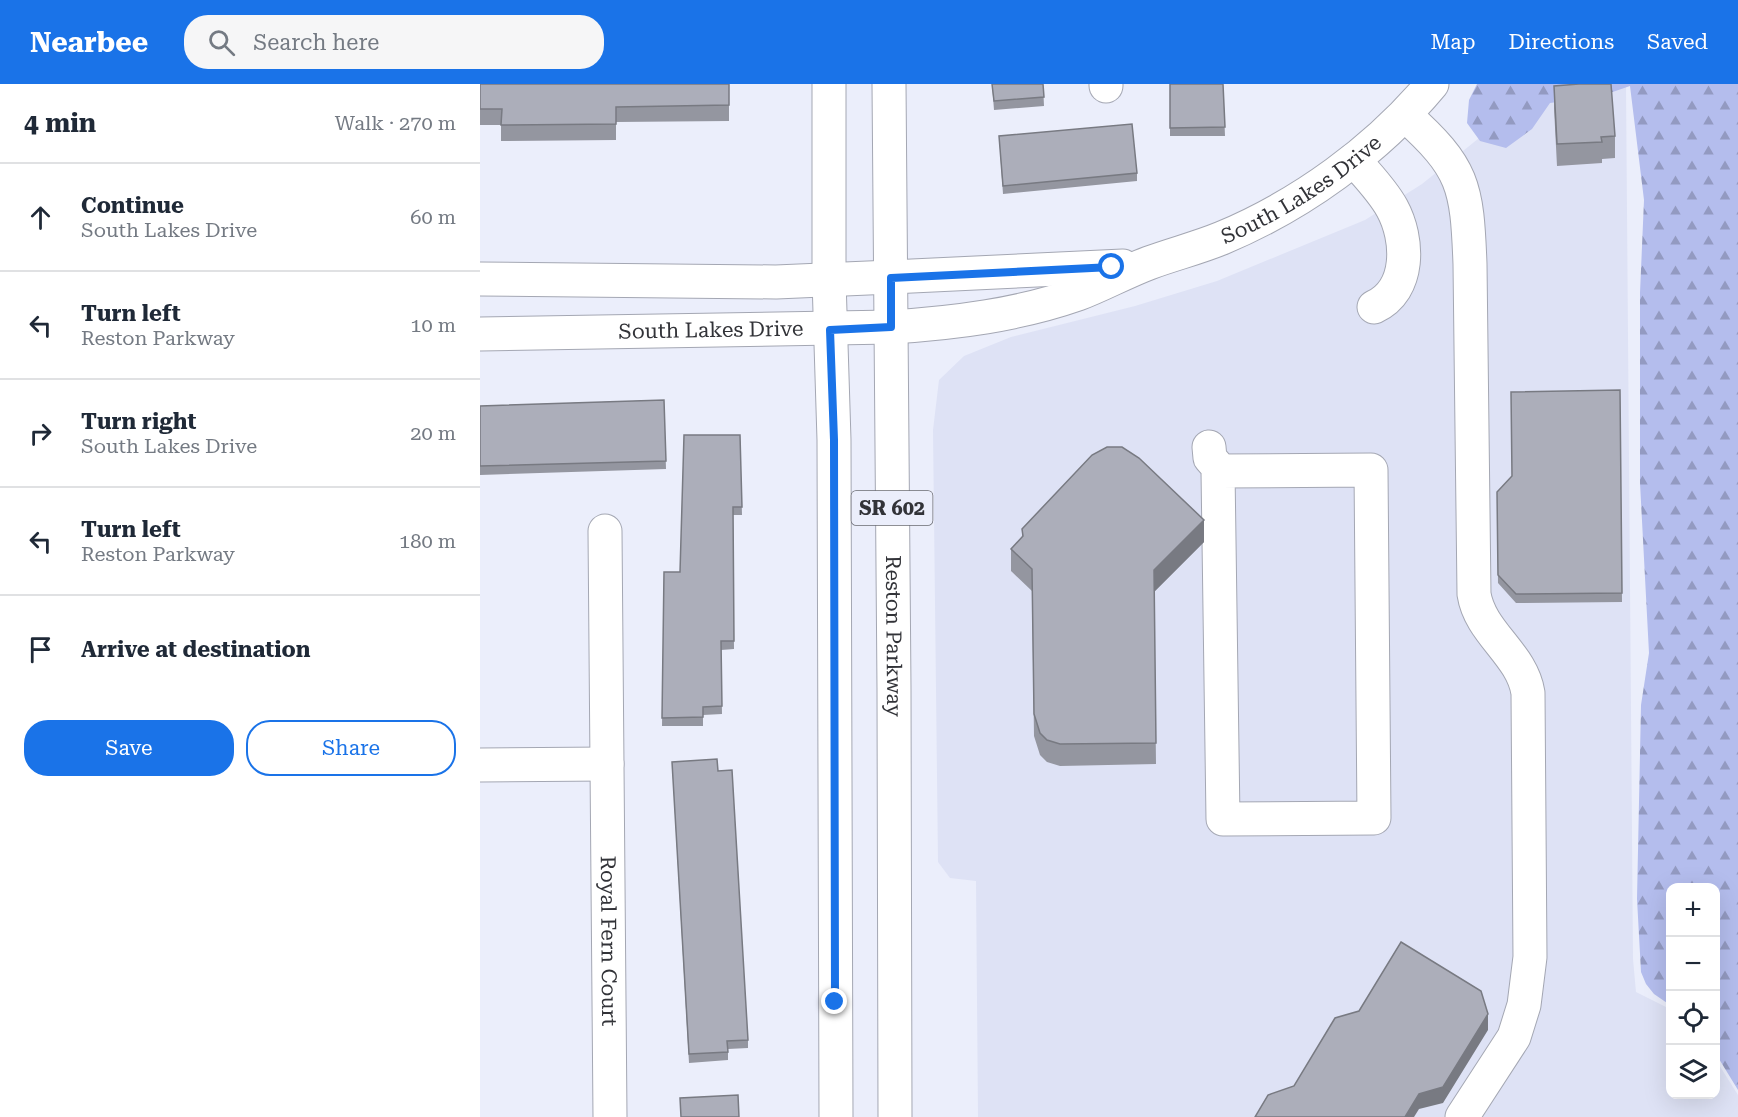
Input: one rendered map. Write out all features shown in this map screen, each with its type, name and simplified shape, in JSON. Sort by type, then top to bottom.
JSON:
[{"type":"main road","name":"SR 602","points":[[829,84],[830,330],[834,440],[836,1117]]},
{"type":"main road","name":"Reston Parkway","points":[[889,84],[895,1117]]},
{"type":"main road","name":"South Lakes Drive","points":[[480,334],[830,330],[963,321],[1028,309],[1078,294],[1149,263],[1203,245],[1246,227],[1304,194],[1354,160],[1405,116],[1432,84]]},
{"type":"main road","points":[[1405,116],[1441,149],[1454,167],[1463,190],[1469,245],[1475,601],[1481,617],[1524,676],[1528,693],[1530,957],[1527,990],[1514,1037],[1462,1117]]},
{"type":"main road","points":[[1354,160],[1390,206],[1402,243],[1400,283],[1391,296],[1374,307]]},
{"type":"main road","name":"South Lakes Drive","points":[[480,279],[830,280],[1089,269],[1149,263]]},
{"type":"main road","points":[[1217,457],[1371,470],[1374,818],[1223,819],[1217,457]]},
{"type":"main road","name":"Royal Fern Court","points":[[605,531],[610,1117]]},
{"type":"main road","points":[[480,765],[607,764]]},
{"type":"shaded area","points":[[1588,85],[1626,86],[1633,959],[1636,992],[1666,1007],[1666,1099],[1720,1099],[1720,1066],[1738,1095],[1738,1117],[978,1117],[976,881],[950,878],[938,862],[933,430],[939,380],[964,356],[1011,337],[1135,306],[1217,281],[1365,220],[1422,184],[1540,89]]},
{"type":"green space","points":[[1477,84],[1738,84],[1738,1090],[1720,1061],[1720,883],[1666,883],[1666,1002],[1654,994],[1646,984],[1641,972],[1637,899],[1641,705],[1649,653],[1640,483],[1640,293],[1644,200],[1630,86],[1601,96],[1550,103],[1532,129],[1506,148],[1480,141],[1467,123],[1469,100]]},
{"type":"building","points":[[480,84],[729,84],[729,105],[616,107],[616,124],[501,125],[502,109],[480,109]]},
{"type":"building","points":[[992,84],[1043,84],[1044,97],[994,101]]},
{"type":"building","points":[[1170,84],[1223,84],[1225,127],[1170,128]]},
{"type":"building","points":[[1611,84],[1615,136],[1601,137],[1602,142],[1557,144],[1554,86]]},
{"type":"building","points":[[1132,124],[1137,173],[1003,186],[999,136]]},
{"type":"building","points":[[1620,390],[1622,593],[1516,594],[1498,575],[1497,492],[1512,476],[1511,392]]},
{"type":"building","points":[[664,400],[666,461],[480,466],[480,406]]},
{"type":"building","points":[[684,435],[740,435],[742,507],[733,507],[734,641],[721,641],[722,706],[703,707],[703,717],[662,718],[664,572],[680,572]]},
{"type":"building","points":[[1107,447],[1122,447],[1139,458],[1204,520],[1154,570],[1156,743],[1060,744],[1047,740],[1040,733],[1034,714],[1032,569],[1011,549],[1023,536],[1022,529],[1092,455]]},
{"type":"building","points":[[717,759],[718,771],[732,770],[748,1040],[727,1041],[728,1052],[689,1054],[672,762]]},
{"type":"building","points":[[1401,942],[1481,991],[1488,1014],[1443,1087],[1419,1094],[1405,1117],[1255,1117],[1268,1095],[1294,1086],[1335,1018],[1359,1011]]},
{"type":"building","points":[[738,1095],[739,1117],[681,1117],[680,1098]]},
{"type":"route","points":[[835,1002],[834,440],[830,330],[891,327],[891,278],[1112,267]]}]
